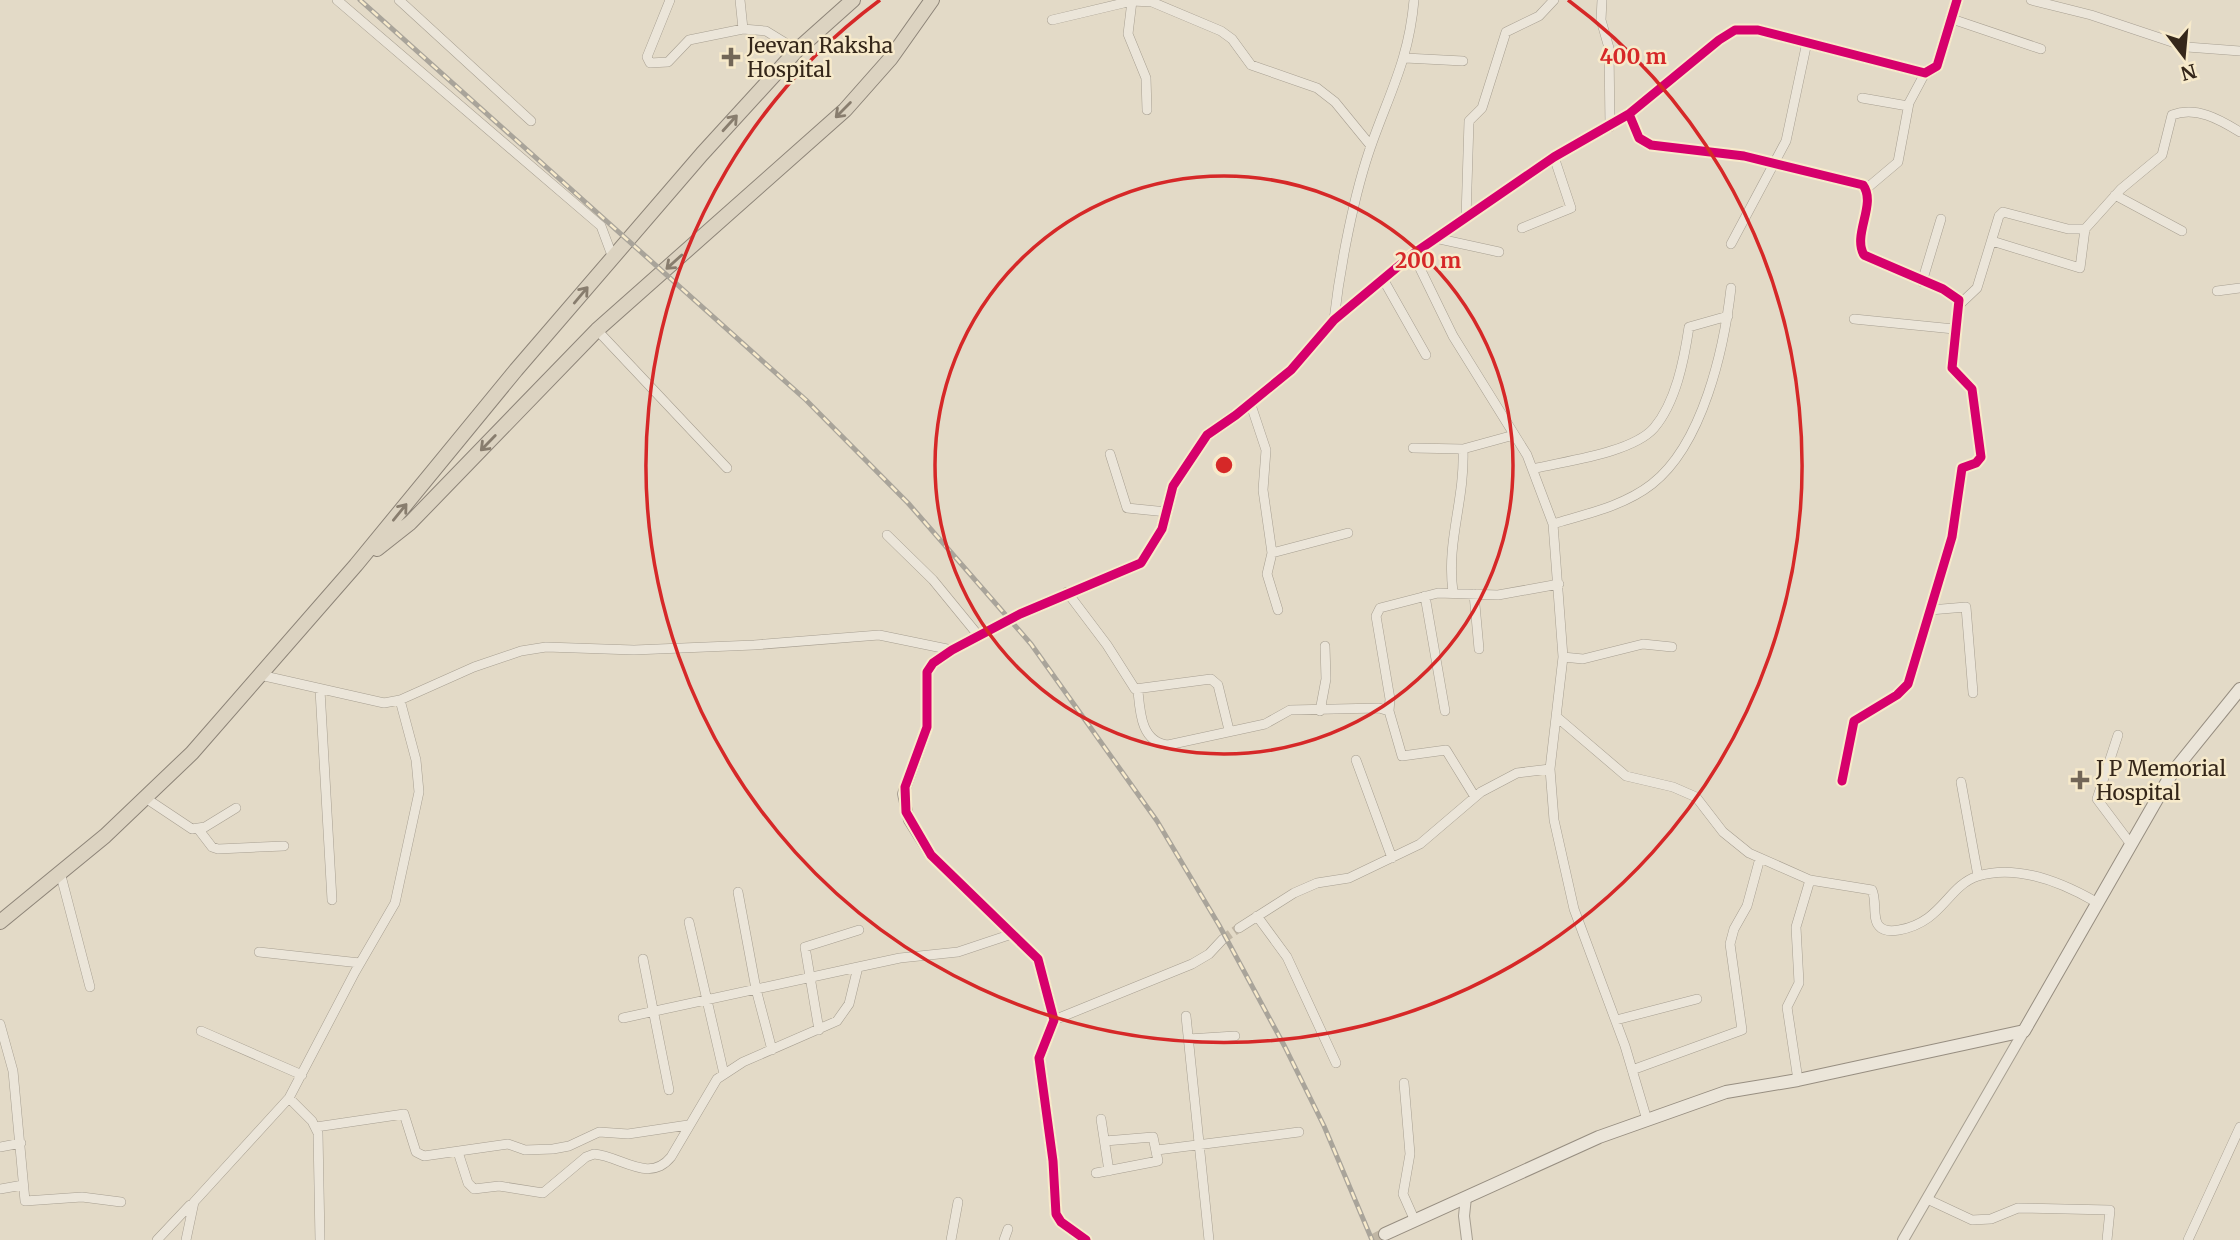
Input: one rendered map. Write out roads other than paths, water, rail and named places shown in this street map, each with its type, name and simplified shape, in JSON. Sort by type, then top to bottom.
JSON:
[{"type":"highway","points":[[0,922],[147,799],[192,753],[356,565],[516,370],[613,258],[797,50],[853,0]]},
{"type":"highway","points":[[356,565],[410,523],[597,330],[845,110],[891,58],[932,0]]},
{"type":"main road","points":[[1385,1234],[1599,1137],[1726,1092],[1798,1080],[2024,1031],[2172,773],[2240,689]]},
{"type":"street","points":[[337,0],[601,226],[613,258]]},
{"type":"street","points":[[399,0],[531,121]]},
{"type":"street","points":[[670,0],[647,57],[650,63],[673,59],[689,40],[743,29],[766,31],[797,50]]},
{"type":"street","points":[[740,0],[743,29]]},
{"type":"street","points":[[1334,320],[1338,279],[1371,146],[1405,58],[1414,0]]},
{"type":"street","points":[[1466,218],[1469,121],[1482,108],[1506,32],[1539,16],[1554,0]]},
{"type":"street","points":[[1601,0],[1601,20],[1609,48],[1610,127]]},
{"type":"street","points":[[2031,0],[2091,15],[2187,47],[2240,51]]},
{"type":"street","points":[[1052,20],[1132,1],[1152,2],[1221,31],[1232,39],[1251,65],[1317,88],[1335,102],[1371,146]]},
{"type":"street","points":[[1132,1],[1128,34],[1146,78],[1147,110]]},
{"type":"street","points":[[1842,781],[1857,719],[1905,688],[1955,525],[1964,465],[1976,463],[1981,457],[1972,389],[1952,368],[1954,329],[1959,305],[1956,296],[1876,263],[1861,251],[1866,189],[1899,162],[1908,106],[1925,73],[1937,66],[1960,1]]},
{"type":"street","points":[[1952,19],[2040,48]]},
{"type":"street","points":[[1020,614],[1141,563],[1155,545],[1173,486],[1194,450],[1207,435],[1291,370],[1334,320],[1435,238],[1554,158],[1629,114],[1735,30],[1758,30],[1925,73]]},
{"type":"street","points":[[1731,244],[1775,162],[1790,127],[1807,43]]},
{"type":"street","points":[[1405,58],[1463,61]]},
{"type":"street","points":[[1862,99],[1908,106]]},
{"type":"street","points":[[1992,241],[2080,268],[2085,229],[2115,195],[2162,155],[2172,115],[2185,110],[2214,117],[2240,132]]},
{"type":"street","points":[[1629,114],[1639,138],[1651,145],[1775,162],[1866,189]]},
{"type":"street","points":[[1522,228],[1571,208],[1554,158]]},
{"type":"street","points":[[2115,195],[2182,231]]},
{"type":"street","points":[[1959,305],[1978,288],[2003,212],[2068,229],[2085,229]]},
{"type":"street","points":[[1922,282],[1941,219]]},
{"type":"street","points":[[1435,238],[1499,252]]},
{"type":"street","points":[[1413,254],[1453,337],[1533,469],[1553,524],[1563,657],[1550,769],[1554,820],[1570,892],[1647,1120]]},
{"type":"street","points":[[1383,279],[1426,355]]},
{"type":"street","points":[[1553,524],[1605,508],[1638,494],[1663,475],[1694,429],[1707,395],[1728,316],[1731,288]]},
{"type":"street","points":[[2217,291],[2240,288]]},
{"type":"street","points":[[1533,469],[1612,449],[1646,435],[1655,427],[1675,389],[1689,327],[1728,316]]},
{"type":"street","points":[[1854,320],[1954,329]]},
{"type":"street","points":[[597,330],[727,468]]},
{"type":"street","points":[[1250,402],[1266,450],[1263,490],[1272,553],[1267,574],[1278,610]]},
{"type":"street","points":[[1413,448],[1463,449],[1514,435]]},
{"type":"street","points":[[1453,592],[1449,563],[1463,487],[1463,449]]},
{"type":"street","points":[[1110,454],[1127,508],[1167,512]]},
{"type":"street","points":[[1272,553],[1348,533]]},
{"type":"street","points":[[887,535],[933,580],[978,635]]},
{"type":"street","points":[[1475,797],[1446,750],[1402,756],[1389,711],[1390,699],[1376,612],[1385,606],[1425,596],[1453,592],[1497,595],[1559,584]]},
{"type":"street","points":[[1067,592],[1138,691],[1141,723],[1160,744],[1168,745],[1265,724],[1283,711],[1379,708],[1389,711]]},
{"type":"street","points":[[1474,594],[1479,649]]},
{"type":"street","points":[[1425,596],[1445,710]]},
{"type":"street","points":[[1930,610],[1966,607],[1973,693]]},
{"type":"street","points":[[1005,622],[952,649],[933,663],[926,672],[927,727],[905,786],[906,812],[931,855],[1038,959],[1054,1020],[1039,1058],[1054,1161],[1056,1214],[1061,1222],[1086,1240]]},
{"type":"street","points":[[260,675],[375,702],[400,700],[474,667],[521,651],[546,647],[634,650],[754,645],[879,635],[952,649]]},
{"type":"street","points":[[1563,657],[1583,659],[1643,644],[1672,647]]},
{"type":"street","points":[[1321,711],[1326,679],[1325,646]]},
{"type":"street","points":[[1138,691],[1211,679],[1218,685],[1229,730]]},
{"type":"street","points":[[320,690],[332,900]]},
{"type":"street","points":[[157,1240],[289,1098],[360,963],[396,903],[419,792],[416,760],[400,700]]},
{"type":"street","points":[[1558,718],[1626,776],[1674,787],[1696,797],[1732,841],[1760,858],[1810,880],[1872,890],[1877,924],[1882,929],[1892,931],[1927,922],[1966,883],[1978,876],[2010,874],[2049,879],[2096,902]]},
{"type":"street","points":[[2118,736],[2097,799],[2130,843]]},
{"type":"street","points":[[1356,760],[1392,858]]},
{"type":"street","points":[[1239,928],[1294,893],[1317,883],[1349,878],[1430,837],[1475,797],[1517,774],[1550,769]]},
{"type":"street","points":[[1961,782],[1978,876]]},
{"type":"street","points":[[147,799],[187,826],[199,830],[212,847],[284,846]]},
{"type":"street","points":[[199,830],[236,808]]},
{"type":"street","points":[[1632,1070],[1742,1030],[1730,944],[1750,898],[1760,858]]},
{"type":"street","points":[[60,872],[90,987]]},
{"type":"street","points":[[1798,1080],[1787,1006],[1798,984],[1796,927],[1810,880]]},
{"type":"street","points":[[738,892],[756,989],[772,1050]]},
{"type":"street","points":[[1257,916],[1287,957],[1336,1063]]},
{"type":"street","points":[[689,922],[724,1074]]},
{"type":"street","points":[[819,1030],[808,978],[805,947],[859,930]]},
{"type":"street","points":[[623,1018],[900,958],[958,952],[1012,934]]},
{"type":"street","points":[[1054,1020],[1192,964],[1209,954],[1223,939]]},
{"type":"street","points":[[259,951],[360,963]]},
{"type":"street","points":[[643,959],[669,1090]]},
{"type":"street","points":[[458,1152],[471,1188],[499,1186],[540,1194],[586,1157],[602,1155],[655,1170],[671,1157],[705,1094],[724,1074],[819,1030],[845,1013],[858,967]]},
{"type":"street","points":[[1615,1020],[1697,999]]},
{"type":"street","points":[[1186,1016],[1209,1240]]},
{"type":"street","points":[[0,1024],[13,1071],[21,1143],[23,1196],[29,1203],[82,1197],[121,1202]]},
{"type":"street","points":[[201,1031],[302,1075]]},
{"type":"street","points":[[1903,1240],[2024,1031]]},
{"type":"street","points":[[1188,1039],[1235,1036]]},
{"type":"street","points":[[1404,1083],[1410,1154],[1403,1194],[1415,1220]]},
{"type":"street","points":[[289,1098],[316,1127],[320,1153],[320,1240]]},
{"type":"street","points":[[316,1127],[404,1114],[419,1155],[508,1144],[525,1150],[553,1149],[569,1146],[593,1135],[688,1125]]},
{"type":"street","points":[[1101,1119],[1110,1171]]},
{"type":"street","points":[[2188,1240],[2240,1127]]},
{"type":"street","points":[[1157,1150],[1299,1132]]},
{"type":"street","points":[[586,1157],[593,1135]]},
{"type":"street","points":[[1096,1173],[1155,1164],[1157,1150],[1153,1137],[1105,1141]]},
{"type":"street","points":[[0,1147],[21,1143]]},
{"type":"street","points":[[0,1189],[23,1185]]},
{"type":"street","points":[[1466,1197],[1464,1216],[1467,1240]]},
{"type":"street","points":[[1927,1199],[1972,1220],[1991,1219],[2018,1208],[2110,1210],[2107,1240]]},
{"type":"street","points":[[186,1240],[194,1202]]},
{"type":"street","points":[[951,1240],[958,1202]]},
{"type":"street","points":[[1004,1240],[1008,1229]]},
{"type":"tunnel","points":[[1223,939],[1239,928]]},
{"type":"tunnel","points":[[1373,1240],[1385,1234]]},
{"type":"railway","points":[[360,0],[806,400],[908,503],[1031,644],[1157,821],[1219,925],[1324,1126],[1372,1240]]},
{"type":"place","name":"Jeevan Raksha Hospital","points":[[731,57]]},
{"type":"place","name":"J P Memorial Hospital","points":[[2080,780]]}]
